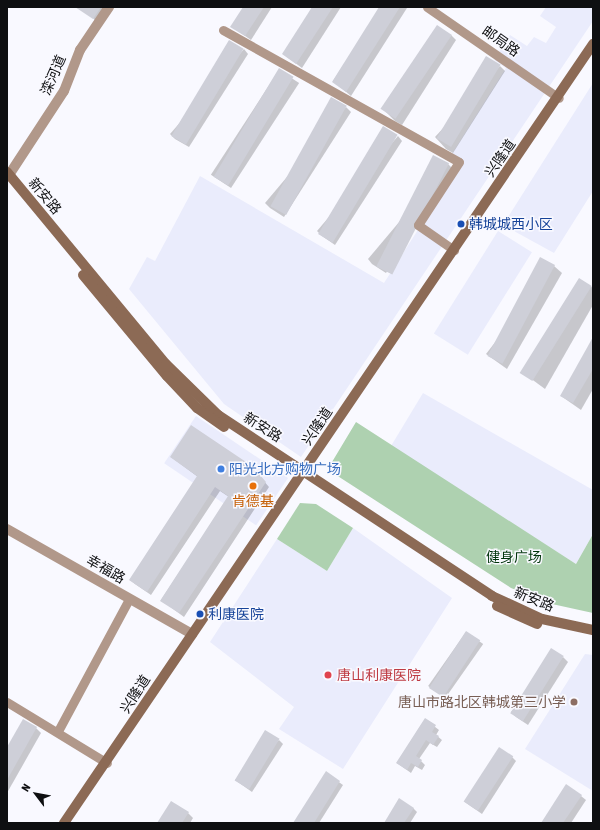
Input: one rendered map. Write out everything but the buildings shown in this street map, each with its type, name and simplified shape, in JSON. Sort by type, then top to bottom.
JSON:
[{"type":"main road","name":"兴隆道","points":[[64,823],[107,763],[302,472],[559,98],[593,44]]},
{"type":"main road","name":"新安路","points":[[8,177],[201,402],[486,600],[541,626],[593,636]]},
{"type":"main road","name":"新安路","points":[[302,472],[492,596],[542,619],[593,630]]},
{"type":"street","name":"滦河道","points":[[8,177],[64,91],[80,50],[109,7]]},
{"type":"street","name":"邮局路","points":[[427,7],[559,98]]},
{"type":"street","points":[[223,30],[459,162],[418,225],[454,250]]},
{"type":"street","name":"幸福路","points":[[7,529],[192,634]]},
{"type":"street","points":[[58,732],[129,599]]},
{"type":"street","points":[[7,702],[107,763]]},
{"type":"shaded area","points":[[546,7],[593,7],[593,21],[301,457],[224,404],[129,289],[147,257],[155,261],[200,176],[384,283],[460,164],[450,157],[506,68],[494,60],[510,35],[527,46],[534,37],[546,43],[556,27],[540,16]]},
{"type":"shaded area","points":[[593,83],[593,191],[554,253],[503,225]]},
{"type":"shaded area","points":[[498,231],[532,252],[468,355],[434,334]]},
{"type":"shaded area","points":[[423,393],[593,490],[593,534],[576,564],[391,446]]},
{"type":"shaded area","name":"阳光北方购物广场","points":[[196,416],[288,478],[256,525],[164,463]]},
{"type":"shaded area","name":"唐山利康医院","points":[[353,528],[452,598],[343,769],[279,729],[294,707],[210,642],[277,539],[327,571]]},
{"type":"shaded area","name":"唐山市路北区韩城第三小学","points":[[585,654],[593,655],[593,791],[525,749]]},
{"type":"green space","name":"健身广场","points":[[356,422],[576,564],[593,534],[593,613],[552,604],[511,588],[333,473],[329,467]]},
{"type":"green space","points":[[300,503],[316,504],[353,528],[327,571],[277,539]]},
{"type":"place","name":"韩城城西小区","points":[[461,224]]},
{"type":"place","name":"阳光北方购物广场","points":[[221,469]]},
{"type":"place","name":"肯德基","points":[[253,486]]},
{"type":"place","name":"利康医院","points":[[200,614]]},
{"type":"place","name":"唐山利康医院","points":[[328,675]]},
{"type":"place","name":"唐山市路北区韩城第三小学","points":[[574,702]]}]
